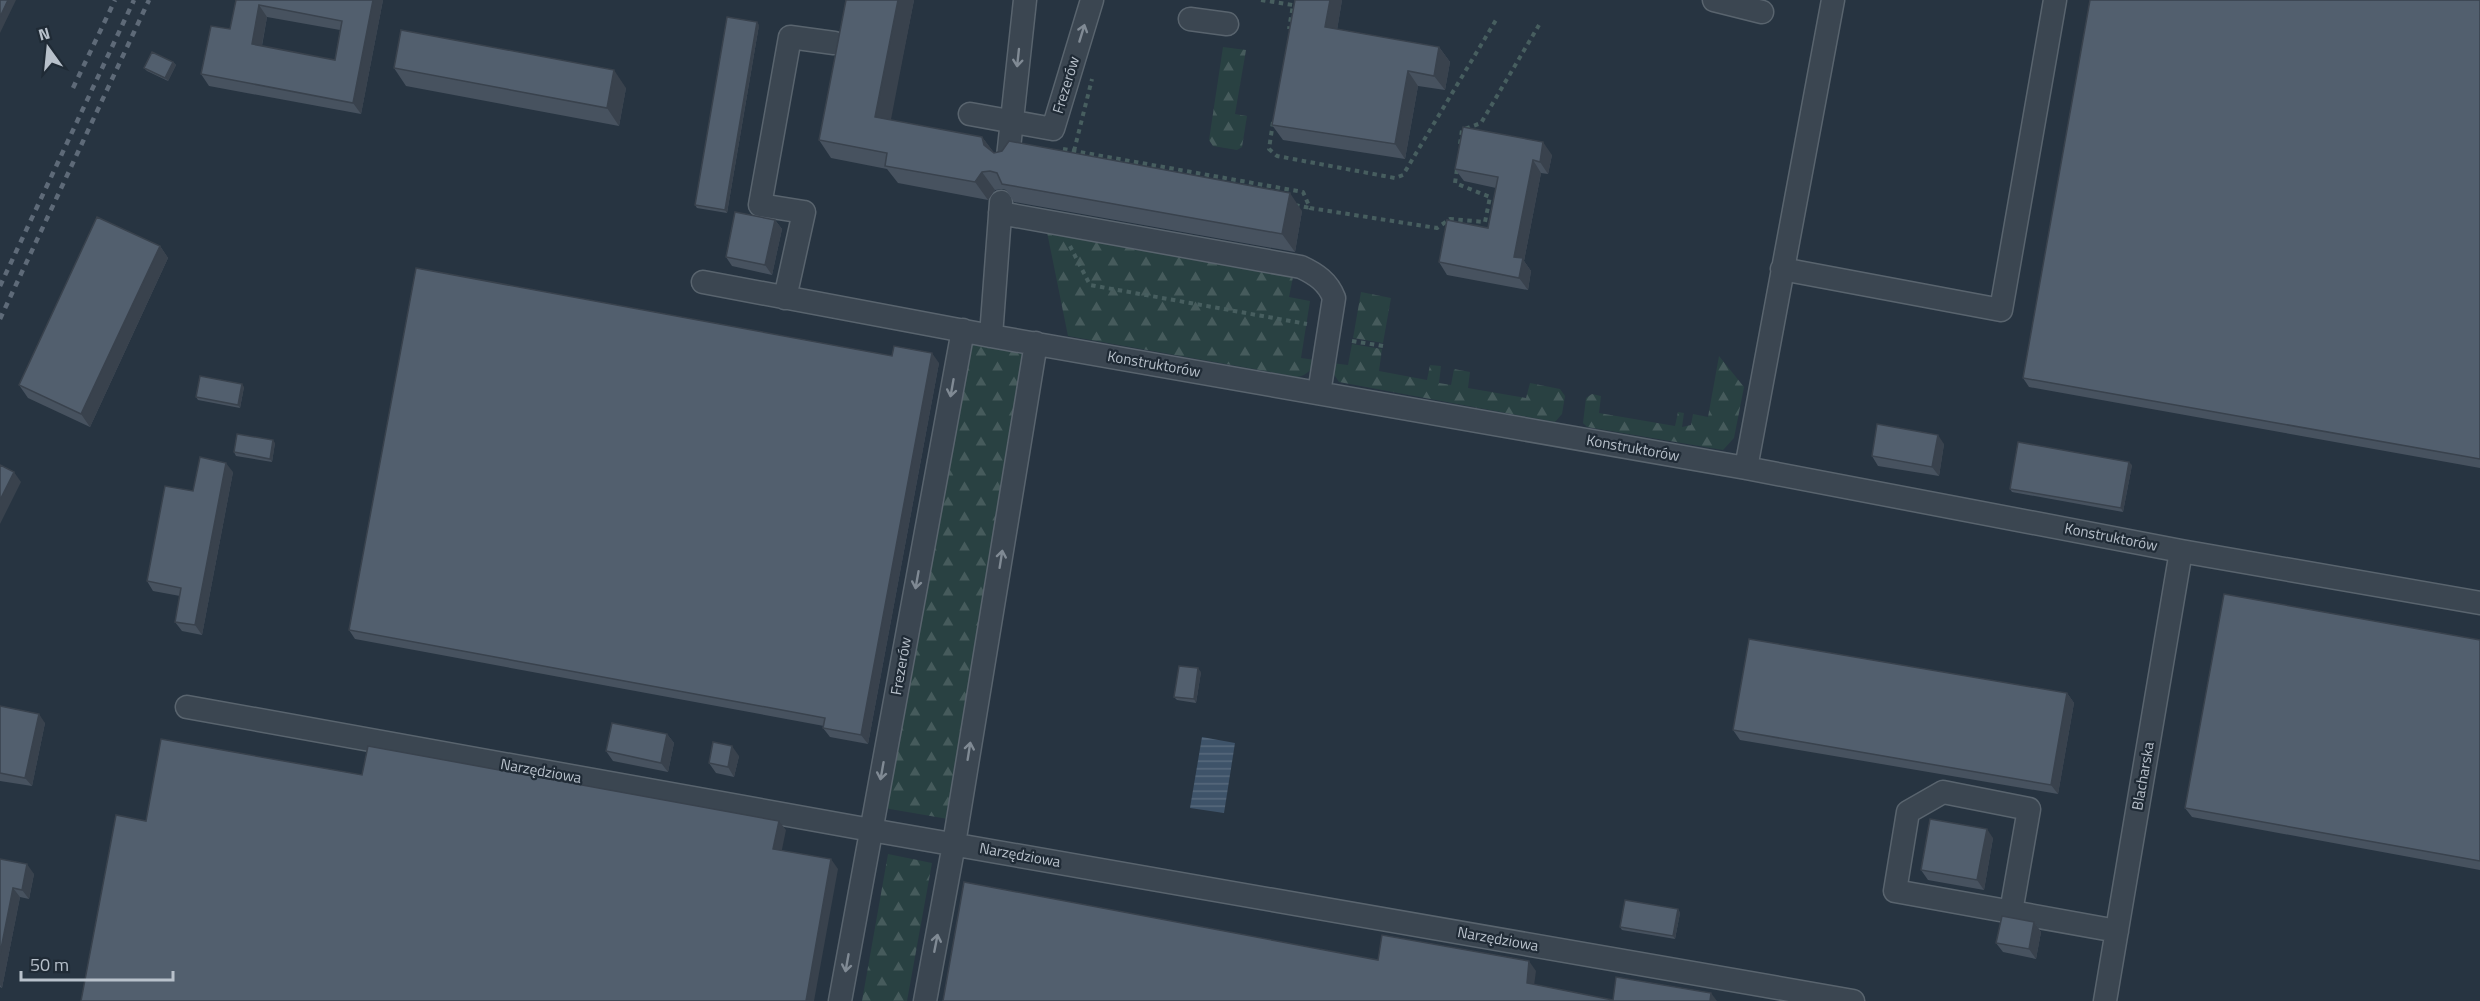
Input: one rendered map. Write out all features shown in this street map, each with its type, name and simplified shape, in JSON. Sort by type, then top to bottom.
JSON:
[{"type":"street","points":[[1008,157],[1024,0]]},
{"type":"street","name":"Frezerów","points":[[970,114],[1011,122],[1058,139],[1092,0]]},
{"type":"street","points":[[1714,0],[1762,12]]},
{"type":"street","points":[[1746,468],[1833,0]]},
{"type":"street","points":[[1782,269],[2001,310],[2055,0]]},
{"type":"street","points":[[1190,19],[1227,24]]},
{"type":"street","points":[[785,298],[804,212],[760,205],[790,37],[834,43]]},
{"type":"street","points":[[991,336],[1001,208],[1059,224],[1301,267],[1314,273],[1331,291],[1334,298],[1319,393]]},
{"type":"street","name":"Konstruktorów","points":[[703,282],[991,336],[1746,468],[2181,550],[2480,603]]},
{"type":"street","name":"Frezerów","points":[[840,1001],[963,330]]},
{"type":"street","points":[[925,1001],[954,844],[1036,343]]},
{"type":"street","name":"Blacharska","points":[[2105,1001],[2181,550]]},
{"type":"street","name":"Narzędziowa","points":[[187,707],[871,830],[1853,1001]]},
{"type":"street","points":[[2011,912],[2029,809],[1942,792],[1908,812],[1895,891],[2011,912],[2117,931]]},
{"type":"path","points":[[1261,0],[1294,3],[1289,34]]},
{"type":"path","points":[[1275,111],[1269,149],[1276,156],[1395,178],[1403,175],[1496,20]]},
{"type":"path","points":[[1459,152],[1462,130],[1481,123],[1539,25]]},
{"type":"path","points":[[1074,151],[1083,115]]},
{"type":"path","points":[[1058,139],[1074,151],[1303,192],[1310,208]]},
{"type":"path","points":[[1119,159],[1122,167]]},
{"type":"path","points":[[1288,204],[1437,228],[1450,219],[1485,222],[1490,197],[1455,183],[1458,162]]},
{"type":"path","points":[[1172,176],[1173,169]]},
{"type":"path","points":[[1247,189],[1248,182]]},
{"type":"path","points":[[1488,207],[1495,208]]},
{"type":"path","points":[[1059,224],[1090,285],[1307,324]]},
{"type":"path","points":[[1352,341],[1383,346]]},
{"type":"green space","points":[[1223,47],[1246,50],[1235,114],[1247,116],[1242,147],[1237,150],[1213,146],[1209,140]]},
{"type":"green space","points":[[1046,227],[1294,272],[1289,297],[1310,301],[1301,358],[1315,360],[1313,366],[1307,373],[1298,377],[1068,336]]},
{"type":"green space","points":[[1361,292],[1391,298],[1383,343],[1353,338]]},
{"type":"green space","points":[[970,343],[1025,353],[948,819],[884,808]]},
{"type":"green space","points":[[1352,344],[1382,349],[1379,371],[1427,380],[1430,365],[1441,366],[1439,383],[1451,385],[1454,369],[1470,372],[1468,388],[1526,398],[1530,383],[1560,389],[1565,396],[1562,414],[1555,422],[1339,382],[1333,373],[1331,363],[1348,365]]},
{"type":"green space","points":[[1719,356],[1744,387],[1734,438],[1723,450],[1587,427],[1583,423],[1586,398],[1592,394],[1601,396],[1599,413],[1675,426],[1678,412],[1684,413],[1682,427],[1691,425],[1693,414],[1708,417]]},
{"type":"green space","points":[[888,854],[932,863],[907,1001],[862,1001]]},
{"type":"water","points":[[1202,737],[1235,743],[1224,813],[1190,808]]},
{"type":"building","points":[[0,0],[8,0],[0,17]]},
{"type":"building","points":[[236,0],[373,0],[353,103],[201,74],[211,26],[230,29]],"holes":[[[259,5],[342,21],[335,60],[252,44]]]},
{"type":"building","points":[[846,0],[898,0],[875,117],[982,137],[984,145],[994,153],[1002,151],[1009,141],[1290,193],[1282,234],[1002,184],[997,173],[990,171],[982,172],[975,182],[885,166],[887,153],[819,140]]},
{"type":"building","points":[[1295,0],[1330,0],[1325,27],[1439,47],[1434,76],[1408,71],[1395,144],[1272,125]]},
{"type":"building","points":[[2090,0],[2480,0],[2480,459],[2023,378]]},
{"type":"building","points":[[727,17],[757,22],[725,210],[695,205]]},
{"type":"building","points":[[401,30],[614,70],[607,108],[394,68]]},
{"type":"building","points":[[152,52],[173,62],[165,78],[144,68]]},
{"type":"building","points":[[1463,127],[1543,142],[1540,162],[1533,160],[1514,257],[1523,258],[1519,278],[1439,262],[1447,220],[1488,228],[1498,177],[1455,169]]},
{"type":"building","points":[[735,212],[775,220],[765,265],[726,257]]},
{"type":"building","points":[[97,217],[160,246],[81,414],[19,385]]},
{"type":"building","points":[[416,268],[892,356],[894,346],[932,353],[861,735],[823,728],[825,718],[349,630]]},
{"type":"building","points":[[200,376],[242,384],[238,405],[196,397]]},
{"type":"building","points":[[1877,424],[1938,435],[1932,467],[1872,456]]},
{"type":"building","points":[[237,434],[273,440],[270,459],[234,452]]},
{"type":"building","points":[[2018,442],[2129,462],[2121,508],[2010,489]]},
{"type":"building","points":[[200,457],[226,463],[195,625],[175,622],[181,588],[147,581],[165,486],[193,491]]},
{"type":"building","points":[[0,465],[14,472],[0,500]]},
{"type":"building","points":[[2224,594],[2480,640],[2480,861],[2185,808]]},
{"type":"building","points":[[1749,639],[2067,693],[2051,785],[1733,730]]},
{"type":"building","points":[[1179,666],[1198,668],[1194,699],[1174,697]]},
{"type":"building","points":[[0,706],[39,714],[25,778],[0,773]]},
{"type":"building","points":[[612,723],[667,734],[661,763],[606,751]]},
{"type":"building","points":[[161,739],[362,775],[368,746],[779,821],[773,849],[831,859],[806,1001],[81,1001],[116,815],[146,821]]},
{"type":"building","points":[[713,742],[732,746],[728,767],[709,763]]},
{"type":"building","points":[[1930,819],[1987,829],[1977,880],[1921,870]]},
{"type":"building","points":[[0,859],[27,864],[22,890],[13,888],[0,954]]},
{"type":"building","points":[[964,882],[1378,960],[1382,935],[1529,961],[1527,983],[1613,1000],[1616,977],[1711,993],[1710,1001],[943,1001]]},
{"type":"building","points":[[1625,900],[1678,909],[1673,936],[1620,927]]},
{"type":"building","points":[[2002,916],[2034,922],[2029,949],[1996,943]]},
{"type":"railway","points":[[73,88],[115,0]]},
{"type":"railway","points":[[0,286],[134,0]]},
{"type":"railway","points":[[0,319],[149,0]]}]
